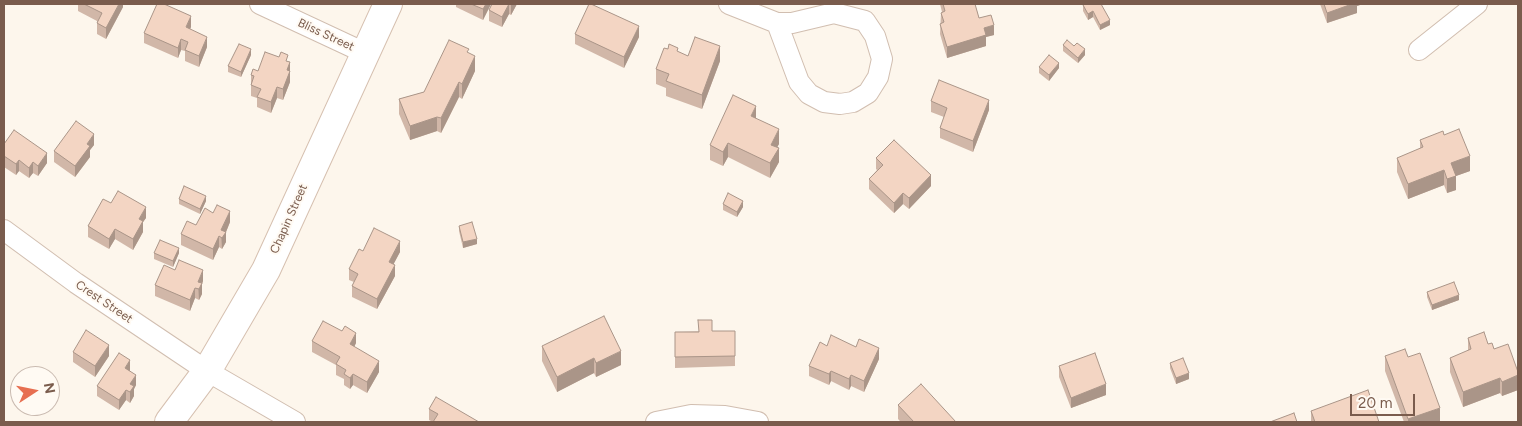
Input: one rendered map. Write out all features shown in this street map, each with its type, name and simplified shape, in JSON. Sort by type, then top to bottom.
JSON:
[{"type":"main road","name":"Chapin Street","points":[[169,422],[207,371],[266,270],[388,4]]},
{"type":"street","name":"Bliss Street","points":[[260,4],[365,53]]},
{"type":"street","points":[[729,4],[778,23],[792,23],[834,13],[865,21],[875,36],[882,59],[878,77],[868,93],[853,102],[840,104],[824,102],[809,94],[799,82],[778,23]]},
{"type":"street","points":[[1419,50],[1477,4]]},
{"type":"street","name":"Crest Street","points":[[4,230],[76,283],[207,371],[295,422]]},
{"type":"street","points":[[656,422],[691,415],[725,416],[758,422]]},
{"type":"building","points":[[84,4],[119,4],[106,28],[97,23],[102,13]]},
{"type":"building","points":[[157,4],[164,4],[191,16],[186,27],[207,37],[199,56],[185,50],[188,42],[181,39],[178,48],[144,33]]},
{"type":"building","points":[[471,4],[486,4],[483,9]]},
{"type":"building","points":[[492,4],[509,4],[502,17],[489,10]]},
{"type":"building","points":[[589,4],[639,26],[624,57],[575,34]]},
{"type":"building","points":[[943,4],[975,4],[979,18],[991,15],[994,25],[984,28],[986,35],[947,47],[940,24],[944,22],[941,13],[945,11]]},
{"type":"building","points":[[1101,4],[1110,20],[1100,25],[1093,11],[1088,14],[1083,5]]},
{"type":"building","points":[[1324,4],[1352,4],[1327,13]]},
{"type":"building","points":[[695,37],[720,46],[702,95],[666,81],[669,74],[656,69],[664,48],[668,49],[669,44],[678,48],[677,51],[688,56]]},
{"type":"building","points":[[449,40],[469,49],[467,52],[475,56],[462,84],[459,82],[441,118],[437,117],[410,126],[399,99],[424,92]]},
{"type":"building","points":[[1067,40],[1074,46],[1077,43],[1085,49],[1078,58],[1063,45]]},
{"type":"building","points":[[239,44],[251,49],[241,72],[228,66]]},
{"type":"building","points":[[265,52],[279,57],[281,52],[288,55],[286,61],[290,62],[287,70],[290,71],[283,89],[277,87],[271,102],[257,97],[261,89],[251,85],[254,76],[251,75],[253,69],[258,71]]},
{"type":"building","points":[[1049,55],[1059,63],[1049,75],[1039,67]]},
{"type":"building","points":[[939,80],[989,100],[973,141],[940,128],[947,108],[931,101]]},
{"type":"building","points":[[733,95],[756,106],[751,116],[779,129],[771,145],[779,148],[770,163],[728,143],[723,152],[710,145]]},
{"type":"building","points":[[76,121],[94,134],[87,144],[90,146],[75,166],[54,151]]},
{"type":"building","points":[[1459,129],[1470,156],[1451,163],[1456,176],[1447,179],[1444,170],[1408,184],[1397,158],[1423,147],[1420,140],[1443,131],[1444,135]]},
{"type":"building","points":[[14,130],[47,153],[38,166],[33,162],[29,168],[19,160],[16,164],[4,156],[4,144]]},
{"type":"building","points":[[894,140],[931,175],[909,198],[903,193],[894,203],[869,179],[883,165],[876,158]]},
{"type":"building","points":[[184,186],[206,196],[200,209],[179,199]]},
{"type":"building","points":[[118,191],[146,207],[139,219],[143,221],[133,239],[115,229],[109,239],[88,226],[103,199],[111,203]]},
{"type":"building","points":[[728,193],[743,201],[737,212],[723,204]]},
{"type":"building","points":[[217,205],[230,211],[221,230],[226,232],[222,238],[219,236],[213,249],[181,234],[187,221],[196,225],[205,208],[213,213]]},
{"type":"building","points":[[472,222],[477,239],[463,242],[459,226]]},
{"type":"building","points":[[374,228],[400,241],[389,262],[395,265],[377,299],[352,286],[358,274],[349,269],[359,249],[363,251]]},
{"type":"building","points":[[160,240],[179,248],[173,261],[154,253]]},
{"type":"building","points":[[179,260],[203,270],[198,282],[202,283],[199,289],[195,288],[190,300],[155,285],[164,265],[175,270]]},
{"type":"building","points":[[1454,282],[1459,295],[1432,305],[1427,292]]},
{"type":"building","points":[[604,316],[621,351],[596,363],[594,358],[557,377],[542,346]]},
{"type":"building","points":[[698,320],[712,320],[712,331],[735,331],[735,356],[675,357],[675,332],[699,332]]},
{"type":"building","points":[[323,321],[342,331],[345,326],[356,333],[350,344],[379,361],[367,382],[353,374],[350,378],[344,374],[346,370],[336,364],[340,357],[312,341]]},
{"type":"building","points":[[86,330],[109,345],[95,366],[73,352]]},
{"type":"building","points":[[1484,332],[1488,344],[1492,343],[1494,349],[1508,344],[1518,375],[1502,382],[1500,378],[1463,392],[1450,358],[1471,349],[1468,338]]},
{"type":"building","points":[[831,335],[856,347],[859,339],[879,348],[864,381],[851,375],[849,379],[831,371],[829,374],[809,366],[820,342],[827,346]]},
{"type":"building","points":[[1405,349],[1408,357],[1420,353],[1440,408],[1408,419],[1385,356]]},
{"type":"building","points":[[119,353],[130,360],[125,368],[136,375],[130,384],[134,386],[130,392],[126,390],[119,400],[97,386]]},
{"type":"building","points":[[1095,353],[1106,384],[1071,398],[1059,366]]},
{"type":"building","points":[[1183,358],[1189,373],[1176,378],[1170,363]]},
{"type":"building","points":[[921,384],[956,422],[914,422],[898,405]]},
{"type":"building","points":[[1368,390],[1379,422],[1315,422],[1311,411]]},
{"type":"building","points":[[436,397],[479,422],[433,422],[438,414],[429,409]]},
{"type":"building","points":[[1294,413],[1297,422],[1270,422]]}]
